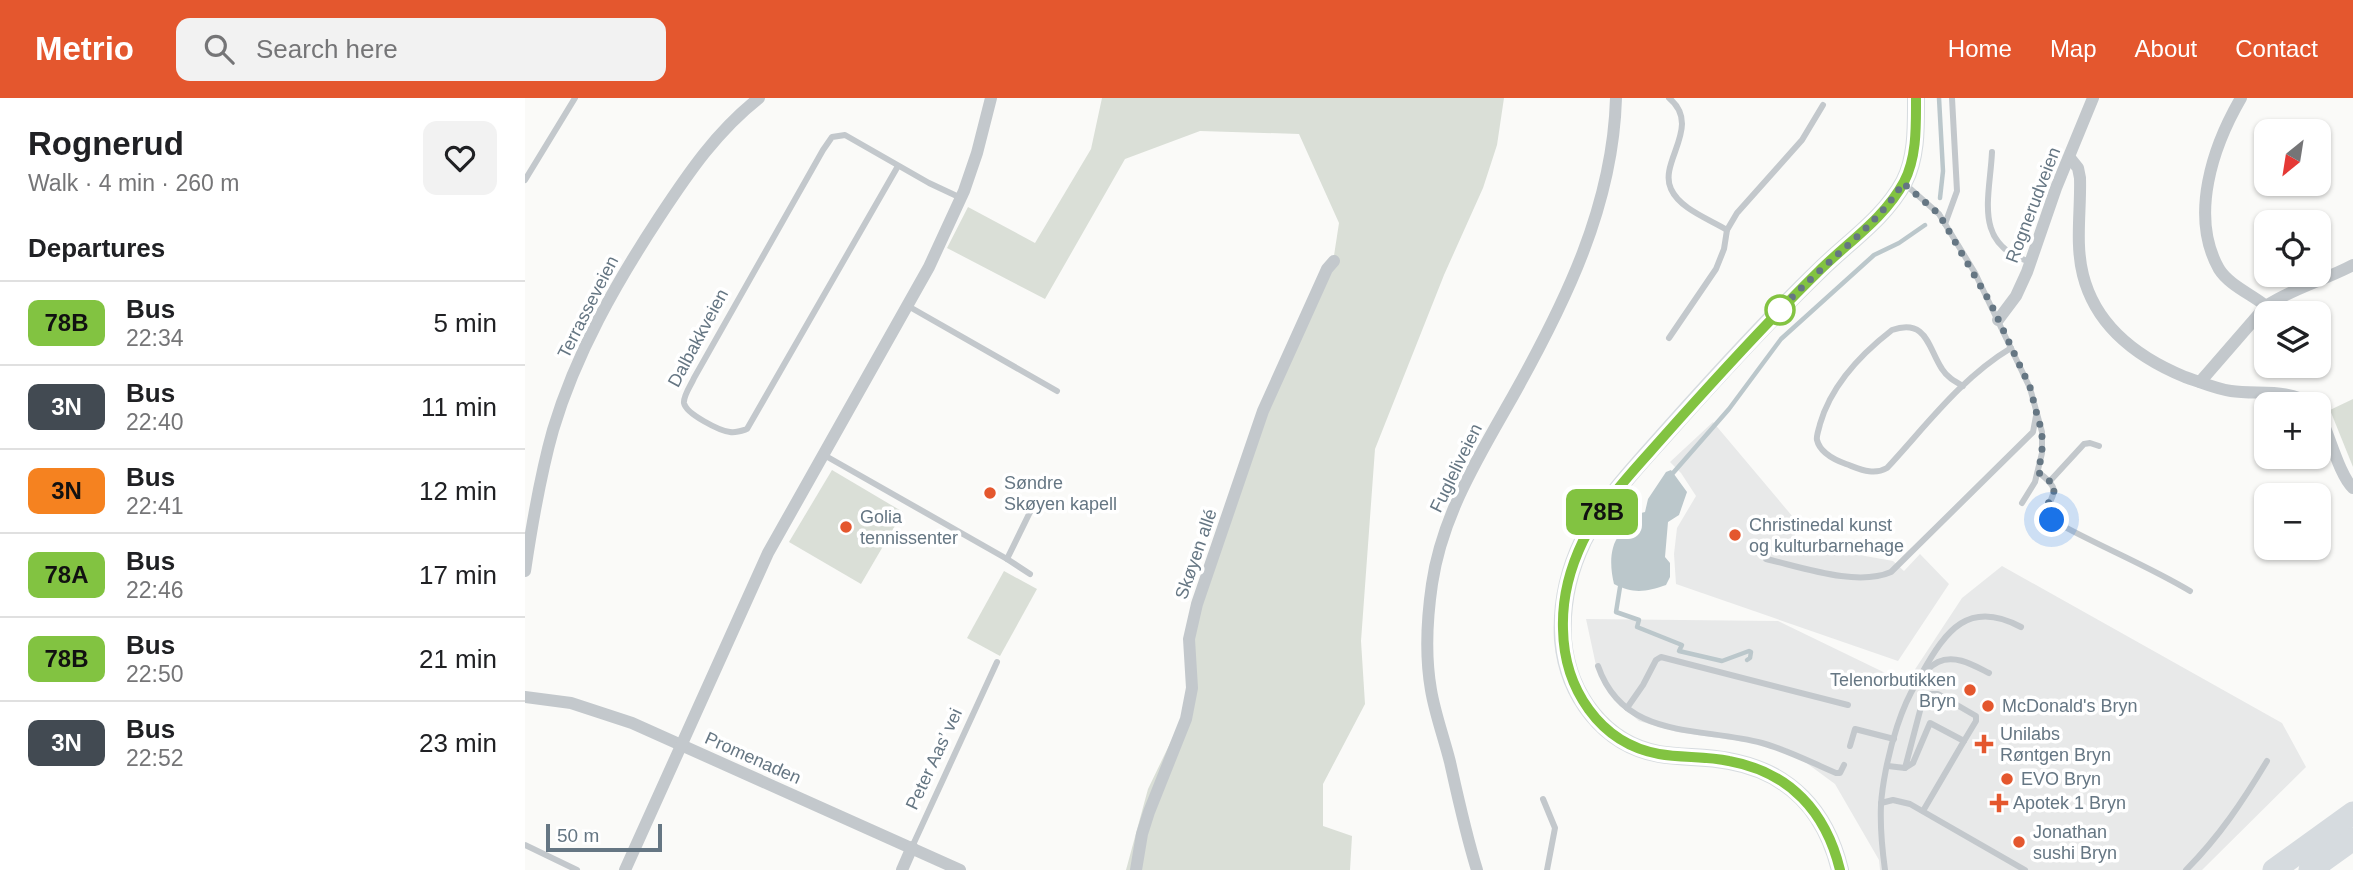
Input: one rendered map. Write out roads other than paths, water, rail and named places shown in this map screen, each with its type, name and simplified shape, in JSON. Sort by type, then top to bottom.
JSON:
[{"type":"highway","points":[[2274,870],[2353,813]]},
{"type":"highway","points":[[2310,870],[2353,839]]},
{"type":"main road","points":[[1840,870],[1831,839],[1816,812],[1808,802],[1782,782],[1760,771],[1729,761],[1658,754],[1640,749],[1624,742],[1601,724],[1582,701],[1569,671],[1563,641],[1563,614],[1576,558],[1593,524],[1615,493],[1756,334],[1884,211],[1903,183],[1914,148],[1916,98]]},
{"type":"street","name":"Terrasseveien","points":[[525,571],[539,485],[553,430],[597,321],[630,262],[692,168],[726,127],[759,98]]},
{"type":"street","points":[[625,870],[768,553],[929,267],[961,198],[977,153],[991,98]]},
{"type":"street","name":"Fugleliveien","points":[[1477,870],[1430,687],[1428,618],[1432,583],[1438,552],[1457,498],[1557,312],[1588,243],[1611,154],[1616,98]]},
{"type":"street","name":"Rognerudveien","points":[[1998,320],[2016,296],[2031,262],[2056,188],[2093,98]]},
{"type":"street","points":[[2241,98],[2220,138],[2211,167],[2206,200],[2207,230],[2219,269],[2259,301]]},
{"type":"street","points":[[2070,158],[2078,168],[2080,178],[2079,246],[2082,272],[2103,317],[2117,336],[2139,354],[2167,369],[2230,391],[2254,392]]},
{"type":"street","name":"Skøyen allé","points":[[1136,870],[1149,812],[1187,719],[1192,688],[1189,639],[1197,604],[1263,411],[1327,269],[1334,261]]},
{"type":"street","points":[[2274,301],[2353,265]]},
{"type":"street","points":[[2200,382],[2254,320]]},
{"type":"street","points":[[2331,444],[2347,482],[2353,488]]},
{"type":"street","name":"Promenaden","points":[[525,697],[548,698],[595,710],[960,870]]},
{"type":"street","name":"Peter Aas’ vei","points":[[902,870],[912,847]]},
{"type":"lane","points":[[525,180],[575,98]]},
{"type":"lane","points":[[1669,98],[1680,111],[1682,126],[1671,167],[1671,189],[1683,204],[1727,230]]},
{"type":"lane","points":[[1945,224],[1957,191],[1952,98]]},
{"type":"lane","points":[[1669,338],[1716,269],[1724,249],[1727,230],[1737,213],[1803,140],[1823,105]]},
{"type":"lane","name":"Dalbakkveien","points":[[898,166],[747,429],[732,433],[724,431],[689,412],[684,407],[683,400],[694,378],[829,140],[837,135],[845,135],[961,198]]},
{"type":"lane","points":[[1991,152],[1986,208],[1992,234],[2005,249],[2031,262]]},
{"type":"lane","points":[[1903,183],[1939,214],[1975,273],[2030,387],[2042,432],[2042,453],[2035,482],[2022,503]]},
{"type":"lane","points":[[908,306],[1057,391]]},
{"type":"lane","points":[[1963,386],[1949,378],[1926,338],[1909,328],[1892,330],[1838,384],[1823,414],[1817,440],[1832,458],[1862,470],[1880,473],[1963,386],[2011,348]]},
{"type":"lane","points":[[1766,559],[1852,576],[1874,577],[1891,572],[2033,432],[2036,411]]},
{"type":"lane","points":[[2050,481],[2084,444],[2099,446]]},
{"type":"lane","points":[[824,455],[1007,558],[1030,574]]},
{"type":"lane","points":[[2038,472],[2050,481],[2055,489],[2043,515],[2190,591]]},
{"type":"lane","points":[[1007,558],[1033,506]]},
{"type":"lane","points":[[1885,870],[1881,840],[1881,803],[1894,739],[1906,703],[1919,678],[1941,641],[1961,622],[1989,615],[2005,618],[2021,627]]},
{"type":"lane","points":[[1627,708],[1656,660],[1661,657],[1848,705]]},
{"type":"lane","points":[[1919,678],[1936,663],[1946,660],[1970,663],[1989,673]]},
{"type":"lane","name":"Peter Aas’ vei","points":[[912,847],[997,662]]},
{"type":"lane","points":[[1598,666],[1603,681],[1627,708],[1663,727],[1762,743],[1836,773],[1840,773],[1844,765]]},
{"type":"lane","points":[[1905,768],[1921,707],[1929,694],[1938,694],[1976,716],[1923,811]]},
{"type":"lane","points":[[1888,766],[1905,768],[1913,763],[1930,723],[1964,741]]},
{"type":"lane","points":[[1850,746],[1855,729],[1894,739]]},
{"type":"lane","points":[[2186,870],[2221,833],[2267,761]]},
{"type":"lane","points":[[1543,799],[1555,828],[1546,870]]},
{"type":"lane","points":[[1881,803],[1902,801],[2025,870]]},
{"type":"lane","points":[[525,845],[577,870]]},
{"type":"waterway","points":[[1939,98],[1943,171],[1940,198]]},
{"type":"waterway","points":[[1673,473],[1729,409],[1781,339],[1874,255],[1899,243],[1925,225]]},
{"type":"waterway","points":[[1620,587],[1616,612],[1639,620],[1637,627],[1682,645],[1679,651],[1722,661],[1749,651],[1750,658],[1747,660]]},
{"type":"place","name":"Søndre Skøyen kapell","points":[[990,493]]},
{"type":"place","name":"Golia tennissenter","points":[[846,527]]},
{"type":"place","name":"Christinedal kunst og kulturbarnehage","points":[[1735,535]]},
{"type":"place","name":"Telenorbutikken Bryn","points":[[1970,690]]},
{"type":"place","name":"McDonald's Bryn","points":[[1988,706]]},
{"type":"place","name":"Unilabs Røntgen Bryn","points":[[1984,744]]},
{"type":"place","name":"EVO Bryn","points":[[2007,779]]},
{"type":"place","name":"Apotek 1 Bryn","points":[[1999,803]]},
{"type":"place","name":"Jonathan sushi Bryn","points":[[2019,842]]}]
